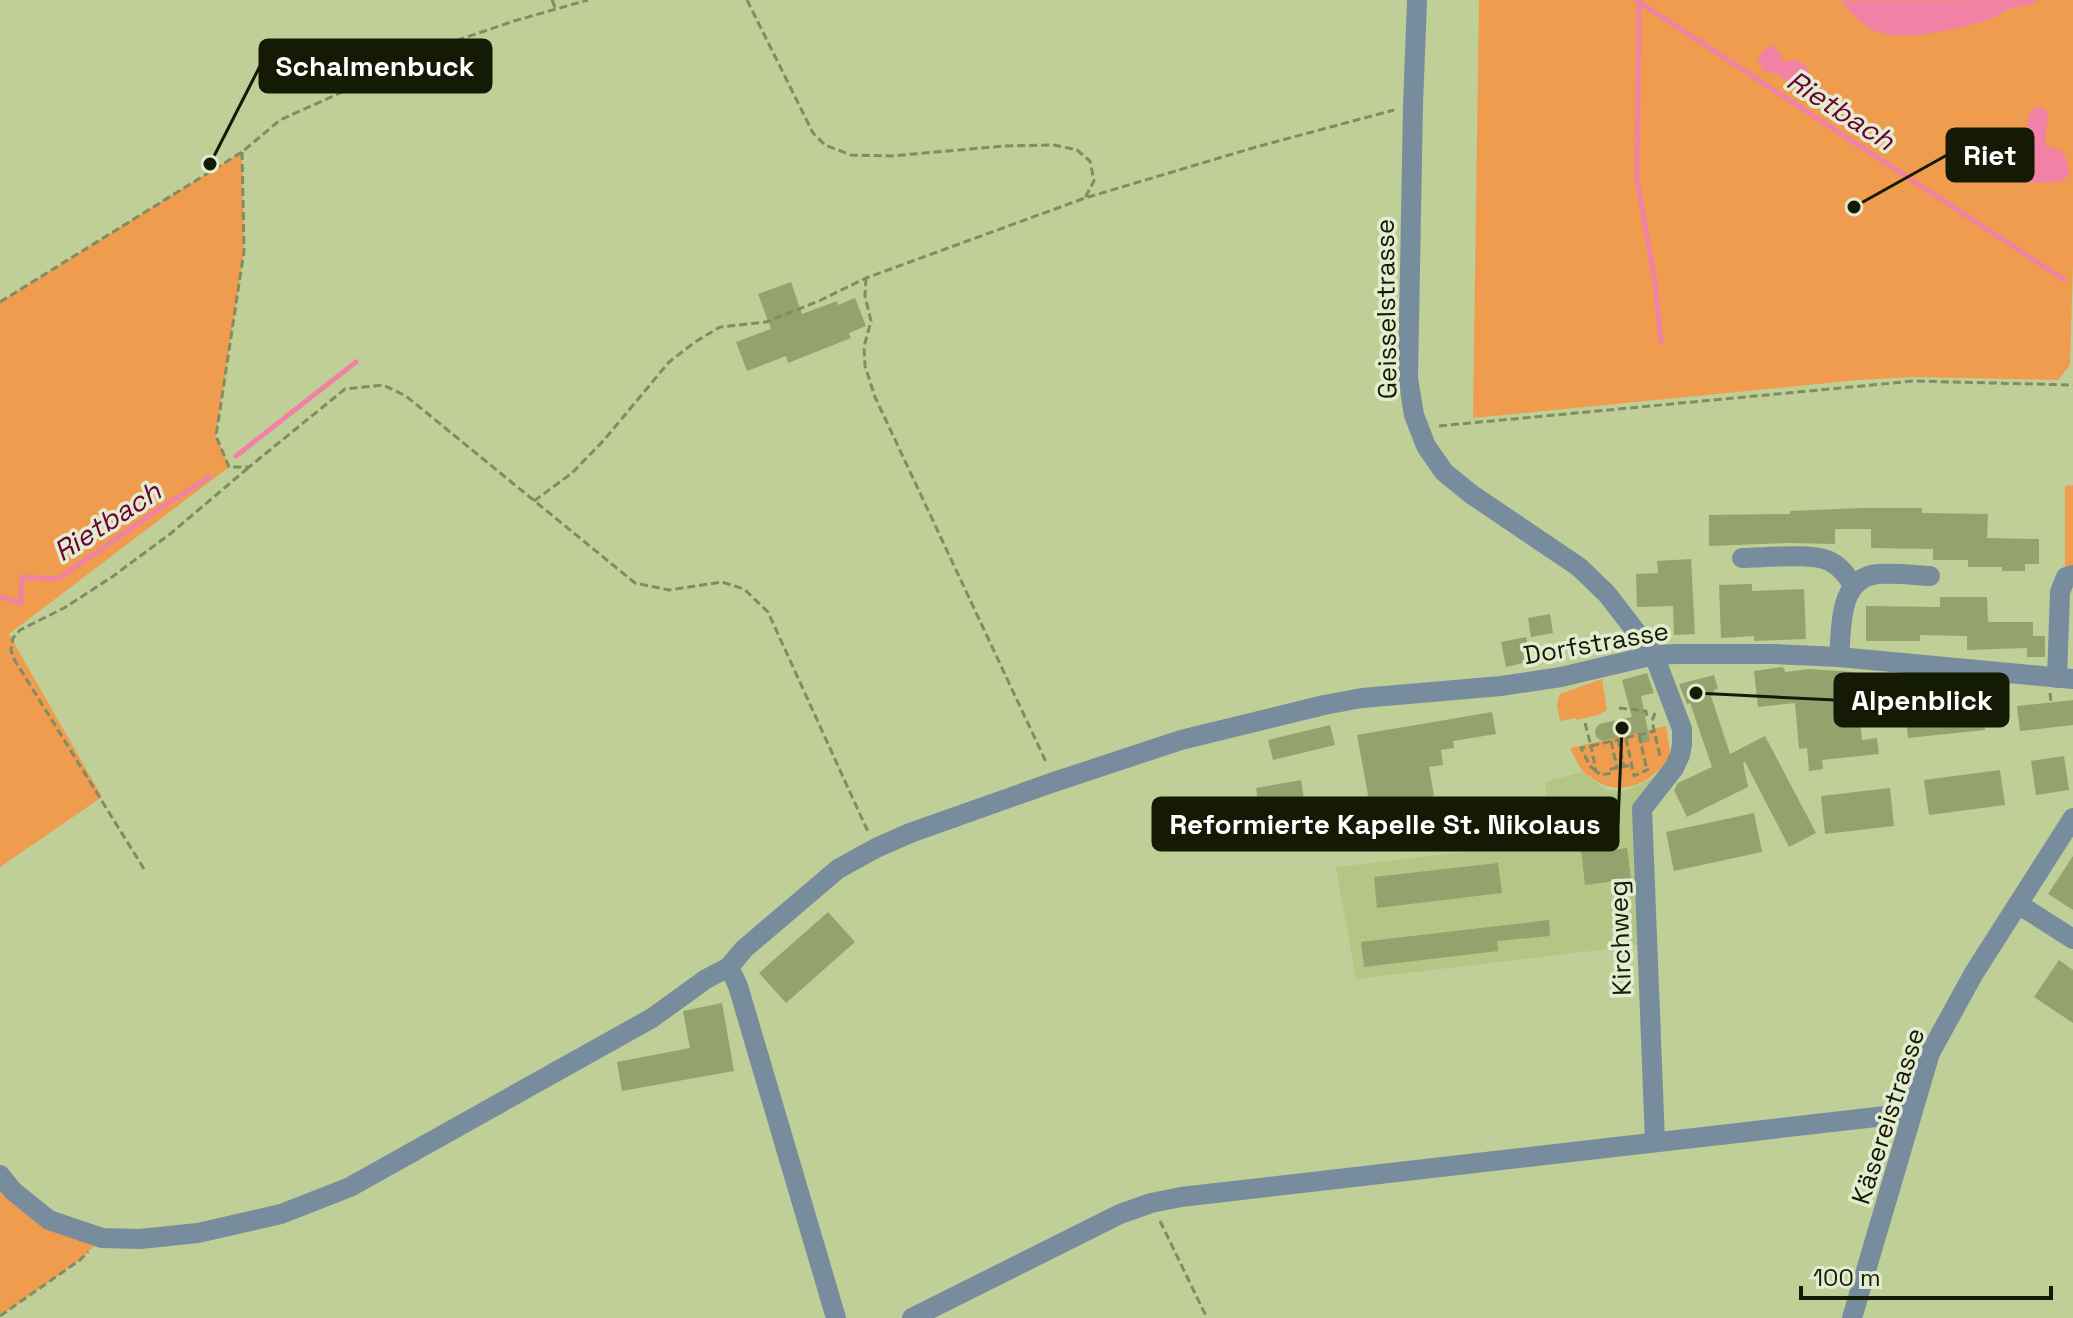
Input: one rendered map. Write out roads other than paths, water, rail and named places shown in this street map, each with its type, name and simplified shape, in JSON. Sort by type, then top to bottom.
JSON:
[{"type":"street","name":"Geisselstrasse","points":[[1417,0],[1408,378],[1414,415],[1426,446],[1444,472],[1471,494],[1579,567],[1607,594],[1654,655]]},
{"type":"street","points":[[1742,558],[1821,557],[1834,563],[1853,585]]},
{"type":"street","points":[[1839,657],[1846,597],[1853,585],[1862,578],[1878,574],[1930,576]]},
{"type":"street","points":[[2060,684],[2060,592],[2066,577],[2073,575]]},
{"type":"street","name":"Dorfstrasse","points":[[0,1175],[13,1191],[49,1220],[102,1238],[140,1239],[198,1233],[281,1214],[350,1187],[652,1018],[706,979],[729,967],[744,949],[838,869],[876,848],[1054,782],[1181,740],[1324,705],[1362,698],[1561,677],[1654,655],[1839,657],[2060,684]]},
{"type":"street","name":"Kirchweg","points":[[1654,655],[1682,729],[1680,755],[1674,768],[1642,809],[1655,1141]]},
{"type":"street","name":"Käsereistrasse","points":[[1852,1318],[1930,1053],[1974,973],[2073,818]]},
{"type":"street","points":[[2018,904],[2073,939]]},
{"type":"street","points":[[729,967],[738,986],[836,1318]]},
{"type":"street","points":[[912,1318],[1120,1214],[1151,1203],[1181,1197],[1911,1113]]},
{"type":"waterway","name":"Rietbach","points":[[1636,0],[2065,280]]},
{"type":"waterway","points":[[1639,2],[1637,179],[1655,282],[1661,342]]},
{"type":"waterway","name":"Rietbach","points":[[236,456],[356,362]]},
{"type":"waterway","name":"Rietbach","points":[[0,597],[21,603],[22,577],[58,579],[209,477]]},
{"type":"place","name":"Schalmenbuck","points":[[210,164]]},
{"type":"place","name":"Riet","points":[[1854,207]]},
{"type":"place","name":"Alpenblick","points":[[1696,693]]},
{"type":"place","name":"Reformierte Kapelle St. Nikolaus","points":[[1622,728]]}]
